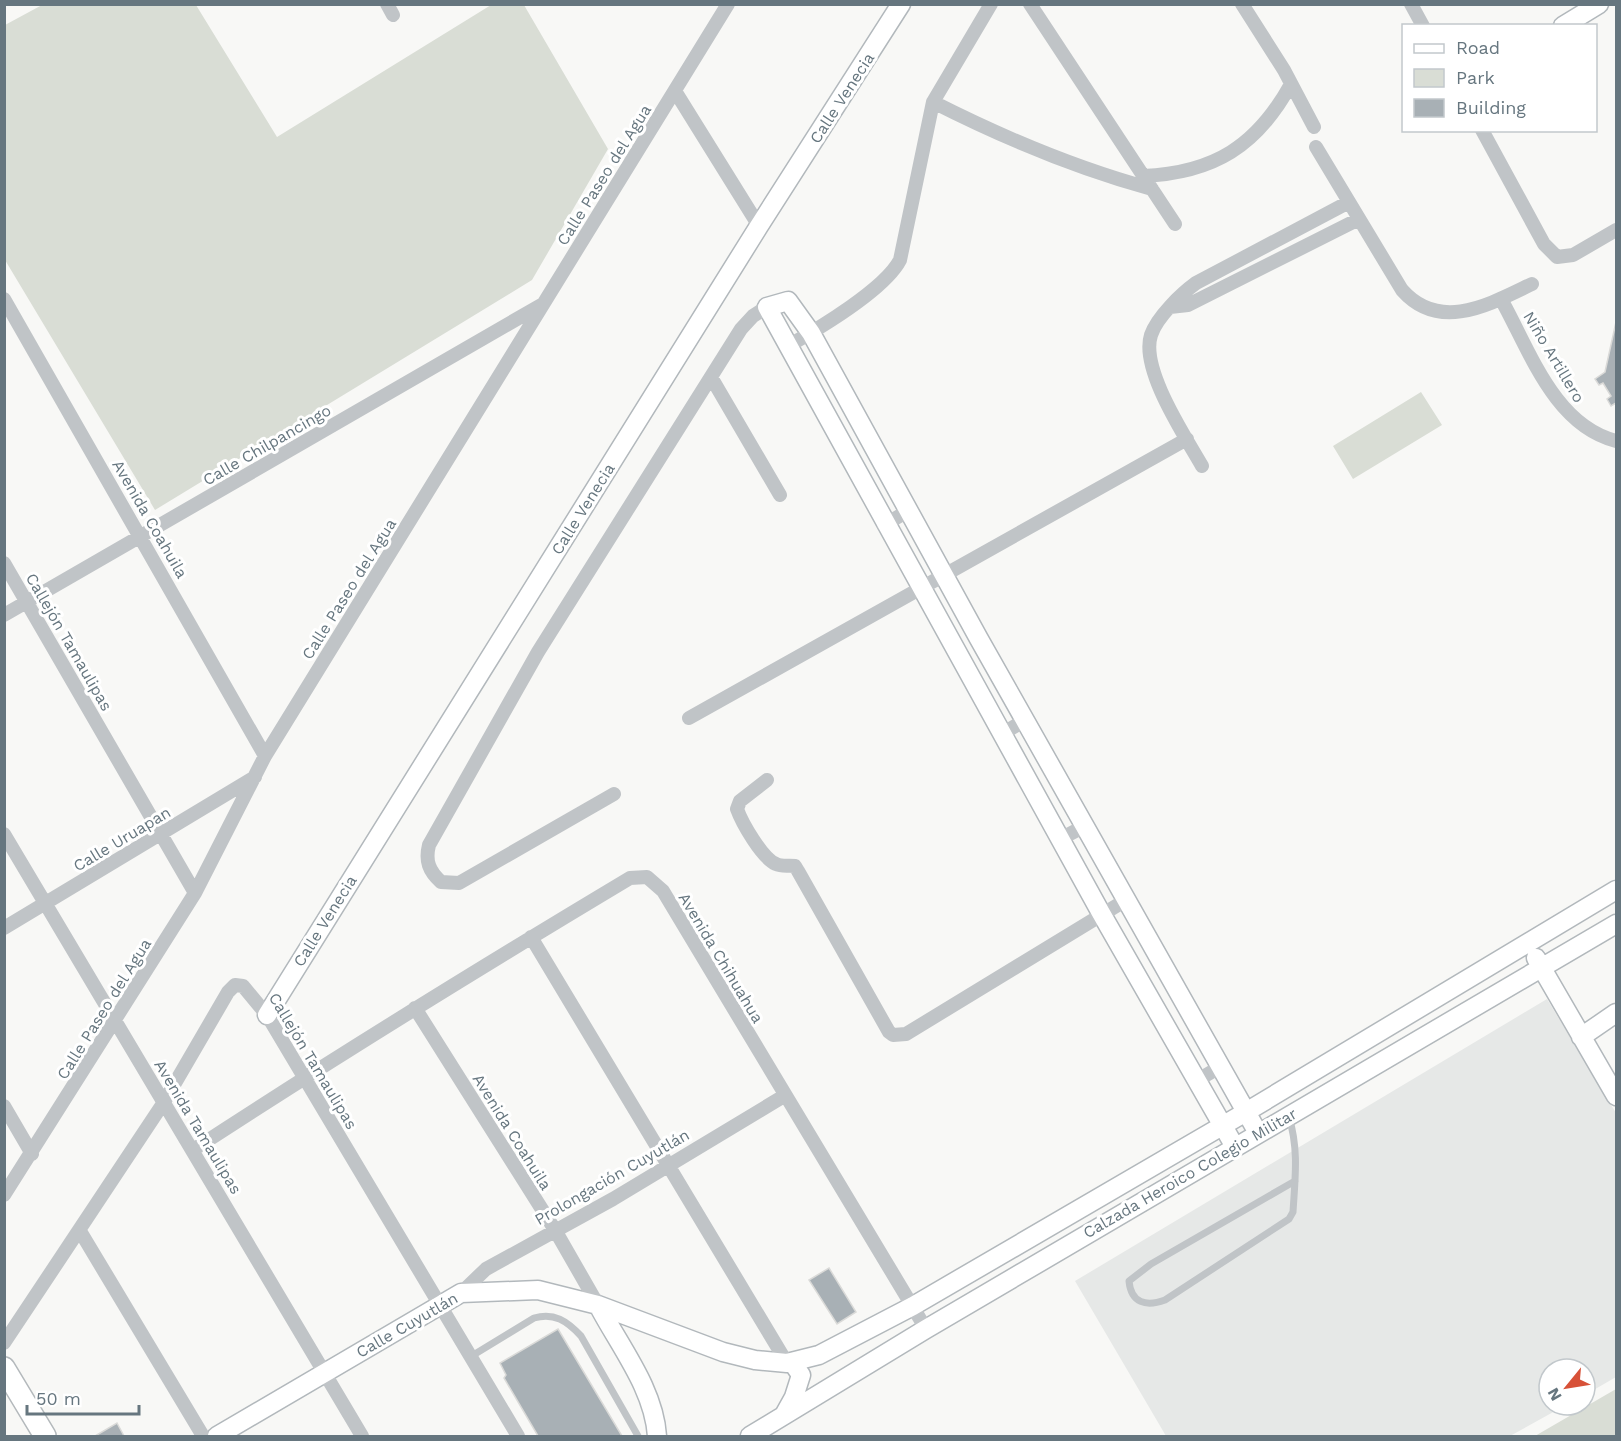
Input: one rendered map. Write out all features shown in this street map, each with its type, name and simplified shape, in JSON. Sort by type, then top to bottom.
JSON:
[{"type":"main road","points":[[4,1368],[45,1437]]},
{"type":"street","name":"Calle Paseo del Agua","points":[[4,1195],[115,1023],[195,893],[265,756],[728,4]]},
{"type":"street","name":"Calle Venecia","points":[[267,1015],[759,226],[901,4]]},
{"type":"street","points":[[788,346],[811,333],[894,271],[900,260],[933,102],[992,4]]},
{"type":"street","points":[[1030,4],[1175,224]]},
{"type":"street","points":[[1242,4],[1291,84],[1314,127]]},
{"type":"street","points":[[1411,4],[1422,24]]},
{"type":"street","points":[[1566,24],[1599,4]]},
{"type":"street","points":[[1143,176],[1170,175],[1196,169],[1227,155],[1262,128],[1278,107],[1291,84]]},
{"type":"street","points":[[675,91],[759,226]]},
{"type":"street","points":[[933,102],[1001,136],[1054,158],[1152,189]]},
{"type":"street","points":[[1483,132],[1544,244],[1557,257],[1573,255],[1617,230]]},
{"type":"street","points":[[1316,147],[1410,299],[1438,312],[1462,313],[1501,299],[1532,284]]},
{"type":"street","points":[[1202,466],[1154,374],[1149,354],[1151,334],[1176,298],[1196,283],[1349,202]]},
{"type":"street","points":[[1170,307],[1188,305],[1204,298],[1359,219]]},
{"type":"street","name":"Niño Artillero","points":[[1501,299],[1565,411],[1586,430],[1617,441]]},
{"type":"street","name":"Avenida Coahuila","points":[[5,300],[142,536],[265,756]]},
{"type":"street","name":"Calle Chilpancingo","points":[[4,615],[545,302]]},
{"type":"street","points":[[614,794],[459,883],[441,882],[431,872],[426,856],[429,845],[538,652],[741,329],[753,316],[767,307],[788,302],[811,333],[979,639],[1258,1133]]},
{"type":"street","points":[[767,307],[884,525],[1101,914],[1235,1147]]},
{"type":"street","points":[[711,377],[780,495]]},
{"type":"street","points":[[688,718],[1186,439]]},
{"type":"street","points":[[884,525],[908,511]]},
{"type":"street","name":"Callejón Tamaulipas","points":[[4,563],[195,893]]},
{"type":"street","points":[[956,653],[979,639]]},
{"type":"street","points":[[1002,734],[1025,720]]},
{"type":"street","name":"Calle Uruapan","points":[[4,928],[255,777]]},
{"type":"street","points":[[767,780],[740,801],[736,809],[766,858],[781,866],[795,866],[889,1032],[893,1035],[906,1034],[1126,900]]},
{"type":"street","points":[[1060,839],[1084,826]]},
{"type":"street","name":"Avenida Tamaulipas","points":[[4,834],[362,1437]]},
{"type":"street","name":"Avenida Chihuahua","points":[[193,1150],[304,1077],[531,937],[630,878],[647,877],[663,891],[926,1329]]},
{"type":"street","name":"Calzada Heroico Colegio Militar","points":[[789,1362],[819,1355],[914,1306],[1527,944],[1615,895]]},
{"type":"street","name":"Calzada Heroico Colegio Militar","points":[[750,1437],[769,1432],[783,1417],[926,1329],[1617,924]]},
{"type":"street","points":[[531,937],[789,1362],[801,1375],[800,1383],[783,1417]]},
{"type":"street","points":[[1527,944],[1617,1096]]},
{"type":"street","name":"Callejón Tamaulipas","points":[[4,1343],[164,1102],[228,992],[235,986],[243,986],[267,1015],[518,1437]]},
{"type":"street","name":"Avenida Coahuila","points":[[415,1008],[555,1230],[598,1305]]},
{"type":"street","points":[[1581,1037],[1617,1013]]},
{"type":"street","points":[[1196,1081],[1220,1067]]},
{"type":"street","name":"Prolongación Cuyutlán","points":[[461,1293],[486,1269],[669,1165],[784,1096]]},
{"type":"street","points":[[4,1106],[32,1154]]},
{"type":"street","points":[[80,1231],[204,1437]]},
{"type":"street","name":"Calle Cuyutlán","points":[[217,1437],[461,1293],[538,1290],[598,1305],[723,1352],[755,1360],[789,1362]]},
{"type":"street","points":[[598,1305],[645,1390],[655,1414],[657,1437]]},
{"type":"lane","points":[[1289,1115],[1296,1138],[1295,1181],[1293,1212],[1282,1225],[1165,1300],[1152,1305],[1141,1303],[1130,1292],[1129,1281],[1151,1264],[1295,1181]]},
{"type":"lane","points":[[470,1357],[534,1318],[546,1314],[557,1317],[570,1324],[581,1336],[638,1437]]},
{"type":"shaded area","points":[[1547,999],[1616,1113],[1616,1377],[1597,1388],[1597,1357],[1537,1357],[1537,1417],[1544,1417],[1510,1436],[1166,1436],[1075,1281]]},
{"type":"green space","points":[[42,5],[196,5],[277,137],[491,5],[524,5],[608,149],[532,280],[155,510],[5,260],[5,25]]},
{"type":"green space","points":[[1421,392],[1442,425],[1353,479],[1333,446]]},
{"type":"green space","points":[[1616,1389],[1616,1436],[1535,1436],[1568,1417],[1597,1417],[1597,1400]]},
{"type":"building","points":[[1616,322],[1616,403],[1611,406],[1607,399],[1611,396],[1603,383],[1599,385],[1595,379],[1605,372]]},
{"type":"building","points":[[829,1268],[856,1312],[837,1324],[809,1280]]},
{"type":"building","points":[[558,1329],[622,1436],[538,1436],[504,1378],[506,1375],[500,1363]]},
{"type":"building","points":[[117,1423],[124,1436],[95,1436]]}]
